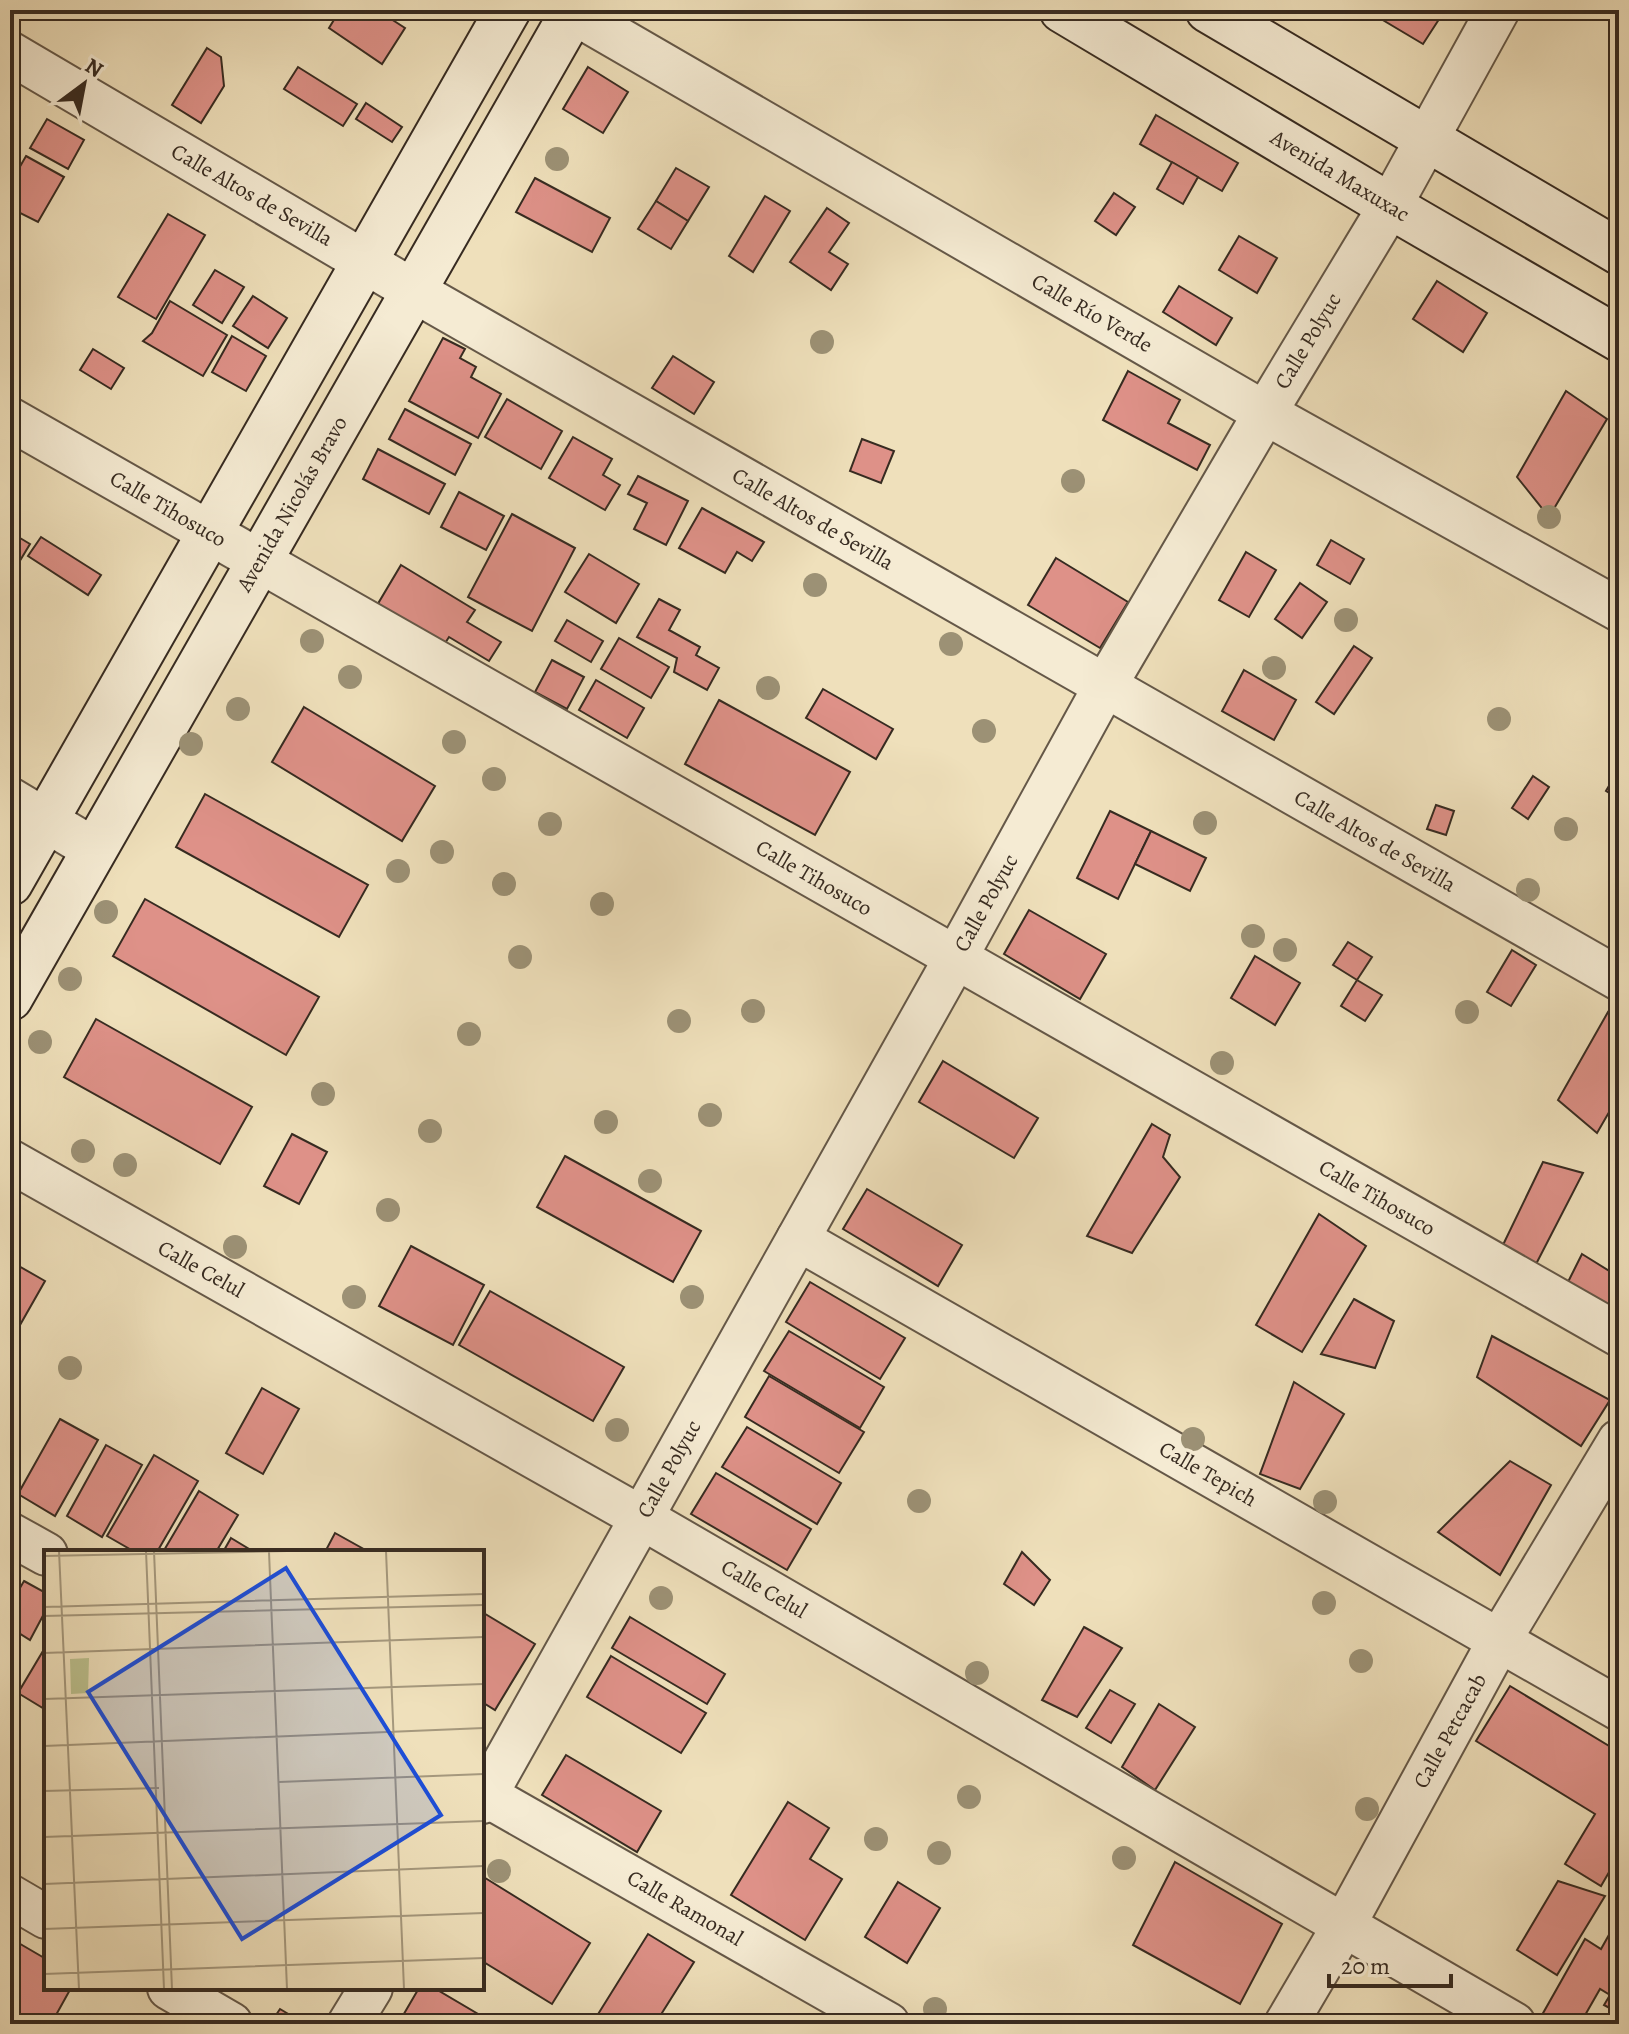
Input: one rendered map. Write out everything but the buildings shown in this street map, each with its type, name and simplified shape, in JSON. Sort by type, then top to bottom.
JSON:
[{"type":"main road","points":[[10,883],[28,809],[210,532],[508,10]]},
{"type":"main road","name":"Avenida Maxuxac","points":[[1062,10],[1619,339]]},
{"type":"main road","points":[[1208,10],[1619,252]]},
{"type":"main road","name":"Avenida Nicolás Bravo","points":[[10,998],[572,11]]},
{"type":"street","name":"Calle Polyuc","points":[[484,1794],[642,1518],[1105,686],[1390,206],[1498,10]]},
{"type":"street","name":"Calle Río Verde","points":[[572,11],[1265,413],[1619,610]]},
{"type":"street","name":"Calle Altos de Sevilla","points":[[10,53],[414,291],[1619,979]]},
{"type":"street","name":"Calle Tihosuco","points":[[10,419],[1619,1335]]},
{"type":"street","points":[[28,809],[95,850]]},
{"type":"street","name":"Calle Celul","points":[[10,1161],[642,1518],[1514,2024]]},
{"type":"street","name":"Calle Tepich","points":[[798,1239],[1619,1709]]},
{"type":"street","name":"Calle Petcacab","points":[[1286,2024],[1343,1927],[1499,1641],[1619,1441]]},
{"type":"street","points":[[10,1534],[44,1553]]},
{"type":"street","name":"Calle Ramonal","points":[[484,1797],[888,2024]]},
{"type":"street","points":[[10,1896],[44,1916]]},
{"type":"street","points":[[172,1990],[231,2024]]},
{"type":"street","points":[[349,2024],[370,1990]]}]
